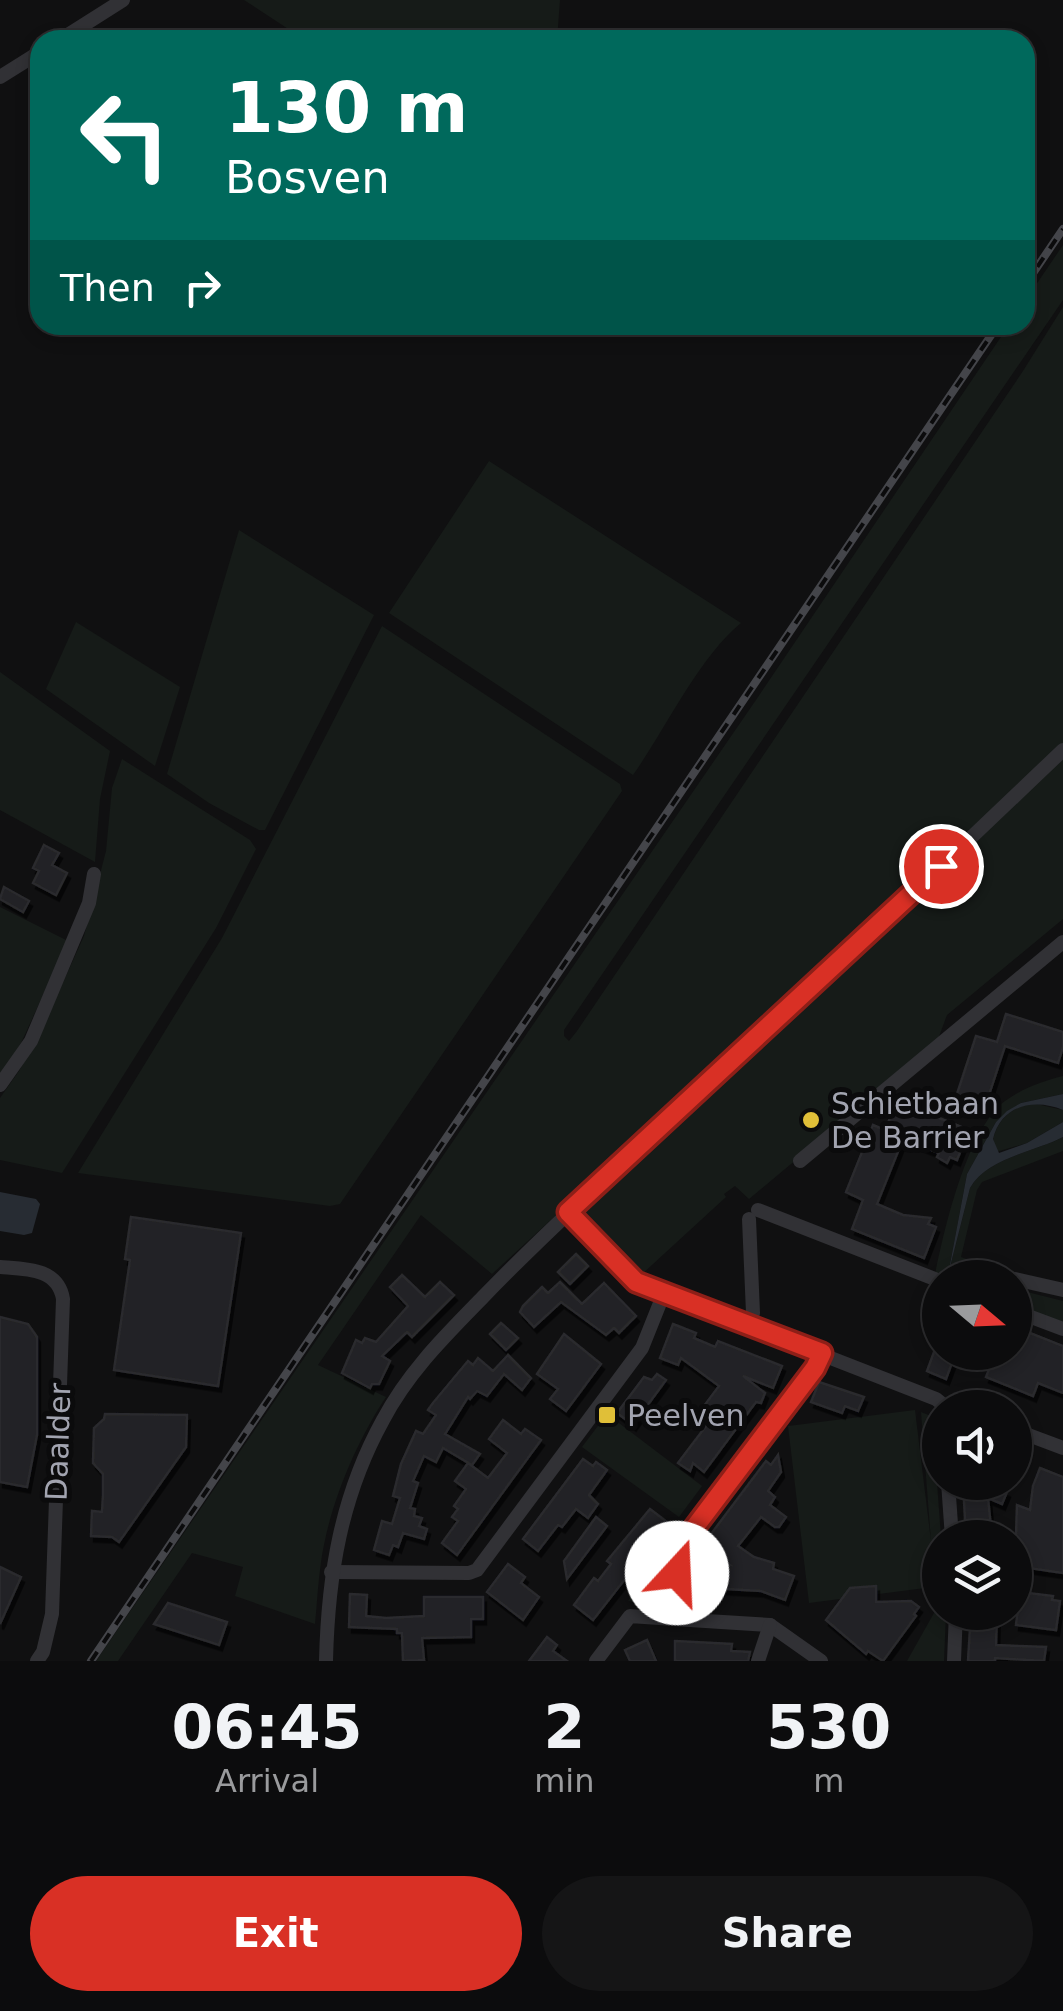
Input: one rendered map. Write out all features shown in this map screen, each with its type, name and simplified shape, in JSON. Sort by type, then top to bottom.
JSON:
[{"type":"street","points":[[76,30],[124,0]]},
{"type":"street","points":[[0,78],[30,58]]},
{"type":"street","points":[[326,1661],[330,1572],[346,1509],[384,1418],[424,1359],[568,1212],[1059,759]]},
{"type":"street","points":[[0,1085],[31,1040],[88,903],[94,874]]},
{"type":"street","points":[[800,1161],[1063,942]]},
{"type":"street","points":[[568,1212],[636,1282],[922,1393]]},
{"type":"street","points":[[748,1325],[754,1313],[754,1214],[922,1275]]},
{"type":"street","name":"Daalder","points":[[0,1268],[50,1275],[61,1286],[63,1299],[52,1614],[37,1661]]},
{"type":"street","points":[[1032,1283],[1063,1290]]},
{"type":"street","points":[[330,1572],[476,1570],[642,1348],[664,1293]]},
{"type":"street","points":[[1032,1317],[1063,1329]]},
{"type":"street","points":[[674,1618],[679,1548],[815,1368],[822,1353]]},
{"type":"street","points":[[1032,1436],[1063,1448]]},
{"type":"street","points":[[596,1661],[630,1616],[770,1626],[820,1661]]},
{"type":"street","points":[[758,1661],[770,1626]]},
{"type":"street","points":[[954,1661],[955,1630]]},
{"type":"shaded area","points":[[244,0],[560,0],[558,30],[290,30]]},
{"type":"shaded area","points":[[1063,245],[1063,300],[564,1030],[564,1036],[569,1041],[577,1031],[1063,307],[1063,919],[947,1015],[937,1042],[749,1199],[735,1186],[724,1194],[726,1197],[640,1276],[579,1216],[585,1211],[577,1196],[492,1274],[421,1215],[318,1365],[386,1397],[354,1455],[337,1498],[321,1562],[315,1624],[235,1596],[243,1567],[192,1553],[118,1661],[96,1661],[1002,335],[1035,335],[1035,286]]},
{"type":"shaded area","points":[[489,461],[741,623],[697,674],[633,775],[389,613]]},
{"type":"shaded area","points":[[239,530],[374,615],[265,830],[209,803],[167,774]]},
{"type":"shaded area","points":[[76,622],[180,687],[155,766],[46,689]]},
{"type":"shaded area","points":[[382,626],[620,784],[622,791],[340,1204],[330,1206],[78,1173],[222,938]]},
{"type":"shaded area","points":[[0,672],[110,751],[100,799],[95,862],[0,810]]},
{"type":"shaded area","points":[[122,759],[250,840],[256,849],[216,928],[62,1173],[0,1160],[0,1098],[46,1020],[84,936],[106,851],[112,788]]},
{"type":"shaded area","points":[[0,907],[68,941],[0,1079]]},
{"type":"shaded area","points":[[1063,1076],[1063,1094],[1021,1103],[996,1122],[967,1174],[951,1260],[938,1260],[959,1182],[979,1134],[1005,1101]]},
{"type":"shaded area","points":[[1063,1094],[1063,1110],[1030,1105],[1003,1118],[993,1139],[999,1153],[1027,1143],[1063,1122],[1063,1137],[999,1163],[978,1178],[970,1188],[951,1260],[967,1174],[996,1122],[1021,1103]]},
{"type":"shaded area","points":[[1032,1103],[1063,1110],[1063,1122],[1027,1143],[996,1152],[993,1139],[1002,1120]]},
{"type":"shaded area","points":[[1063,1137],[1063,1151],[982,1182],[961,1257],[969,1260],[952,1260],[970,1188],[978,1178],[999,1163]]},
{"type":"shaded area","points":[[0,1192],[36,1199],[40,1204],[32,1233],[0,1231]]},
{"type":"shaded area","points":[[1032,1293],[1063,1301],[1063,1326],[1032,1314]]},
{"type":"shaded area","points":[[915,1410],[922,1500],[926,1500],[928,1520],[922,1520],[922,1588],[809,1603],[788,1426]]},
{"type":"shaded area","points":[[607,1414],[702,1486],[679,1517],[582,1447]]},
{"type":"shaded area","points":[[928,1500],[938,1500],[940,1520],[929,1520]]},
{"type":"shaded area","points":[[660,1558],[673,1568],[672,1590],[658,1589],[657,1605],[628,1601]]},
{"type":"shaded area","points":[[924,1630],[945,1630],[944,1661],[907,1661]]},
{"type":"building","points":[[44,845],[59,853],[52,865],[67,873],[56,895],[33,883],[39,871],[33,868]]},
{"type":"building","points":[[4,887],[29,901],[23,912],[0,899]]},
{"type":"building","points":[[1006,1014],[1063,1032],[1058,1063],[1005,1046],[985,1107],[974,1103],[972,1107],[961,1106],[963,1099],[956,1097],[976,1036],[997,1042]]},
{"type":"building","points":[[897,1101],[969,1130],[957,1160],[950,1157],[947,1163],[937,1157],[939,1153],[903,1139],[877,1204],[903,1215],[931,1218],[928,1224],[936,1227],[924,1258],[852,1229],[863,1200],[846,1192],[873,1125],[885,1130]]},
{"type":"building","points":[[131,1217],[241,1233],[218,1386],[114,1370],[130,1260],[125,1259]]},
{"type":"building","points":[[576,1254],[588,1266],[570,1284],[558,1272]]},
{"type":"building","points":[[402,1275],[425,1297],[440,1282],[454,1295],[412,1337],[407,1332],[382,1356],[390,1361],[379,1384],[370,1388],[342,1373],[356,1340],[376,1342],[408,1306],[390,1287]]},
{"type":"building","points":[[560,1282],[582,1304],[604,1283],[636,1316],[619,1333],[614,1328],[606,1335],[561,1302],[534,1327],[520,1312],[523,1306],[542,1287],[548,1293]]},
{"type":"building","points":[[0,1317],[28,1324],[37,1337],[37,1435],[27,1487],[0,1482]]},
{"type":"building","points":[[501,1323],[518,1338],[506,1350],[490,1334]]},
{"type":"building","points":[[673,1324],[696,1333],[694,1338],[715,1347],[718,1341],[782,1366],[773,1388],[743,1376],[765,1393],[761,1403],[756,1402],[704,1472],[693,1463],[690,1471],[678,1463],[706,1426],[695,1418],[719,1386],[681,1358],[678,1365],[660,1358]]},
{"type":"building","points":[[564,1334],[601,1364],[566,1411],[550,1399],[558,1389],[537,1374]]},
{"type":"building","points":[[1032,1334],[1063,1346],[1063,1393],[1038,1383],[1033,1396],[1032,1390],[1018,1390],[986,1377],[989,1370],[1032,1370]]},
{"type":"building","points":[[508,1355],[531,1378],[522,1390],[504,1374],[487,1396],[477,1391],[468,1397],[445,1434],[480,1454],[472,1465],[443,1448],[436,1462],[424,1456],[413,1481],[418,1483],[410,1508],[415,1509],[414,1516],[422,1518],[419,1526],[427,1529],[424,1539],[403,1533],[398,1547],[393,1545],[389,1555],[374,1550],[382,1521],[392,1524],[400,1498],[393,1496],[401,1464],[416,1431],[423,1434],[436,1415],[428,1410],[468,1361],[473,1365],[478,1358],[493,1371]]},
{"type":"building","points":[[927,1370],[949,1370],[946,1379]]},
{"type":"building","points":[[657,1374],[666,1380],[633,1425],[617,1413],[644,1377],[652,1380]]},
{"type":"building","points":[[819,1382],[864,1397],[858,1411],[845,1406],[842,1413],[811,1402]]},
{"type":"building","points":[[105,1414],[187,1415],[186,1447],[119,1542],[112,1537],[91,1536],[92,1511],[102,1512],[103,1495],[103,1474],[93,1463],[94,1428]]},
{"type":"building","points":[[503,1420],[521,1434],[525,1429],[541,1440],[457,1555],[442,1543],[458,1521],[452,1517],[458,1509],[454,1506],[466,1489],[455,1481],[468,1463],[488,1478],[507,1453],[489,1439]]},
{"type":"building","points":[[778,1455],[781,1472],[768,1491],[775,1497],[770,1505],[786,1517],[775,1527],[761,1517],[738,1546],[754,1557],[774,1563],[773,1569],[794,1576],[785,1600],[761,1591],[692,1587],[694,1563],[730,1565],[708,1548],[713,1542],[708,1538],[766,1461],[771,1465]]},
{"type":"building","points":[[583,1459],[607,1470],[589,1495],[598,1504],[588,1518],[576,1509],[538,1551],[523,1539]]},
{"type":"building","points":[[1040,1468],[1063,1477],[1063,1573],[1032,1568],[1032,1520],[1017,1520],[1017,1505],[1030,1510]]},
{"type":"building","points":[[964,1500],[988,1500],[990,1520],[965,1520]]},
{"type":"building","points":[[650,1509],[667,1522],[665,1528],[593,1620],[574,1605],[594,1578],[598,1581],[611,1564],[607,1561]]},
{"type":"building","points":[[596,1517],[607,1526],[567,1579],[564,1561]]},
{"type":"building","points":[[508,1564],[525,1577],[521,1583],[539,1597],[523,1620],[487,1592]]},
{"type":"building","points":[[0,1567],[21,1577],[0,1624]]},
{"type":"building","points":[[876,1586],[876,1602],[911,1601],[919,1607],[883,1661],[868,1651],[866,1654],[826,1620],[850,1588]]},
{"type":"building","points":[[1032,1593],[1053,1596],[1052,1600],[1060,1601],[1056,1630],[1032,1627]]},
{"type":"building","points":[[350,1594],[367,1595],[366,1616],[386,1618],[424,1616],[424,1597],[483,1597],[483,1619],[471,1619],[471,1637],[422,1638],[424,1660],[403,1661],[402,1633],[397,1633],[397,1629],[349,1627]]},
{"type":"building","points":[[168,1603],[227,1622],[219,1645],[154,1624]]},
{"type":"building","points":[[970,1630],[996,1630],[996,1645],[1046,1647],[1044,1661],[968,1661]]},
{"type":"building","points":[[547,1637],[557,1645],[553,1651],[567,1661],[529,1661]]},
{"type":"building","points":[[647,1640],[656,1661],[630,1661],[625,1650]]},
{"type":"building","points":[[675,1641],[732,1644],[731,1651],[750,1652],[748,1661],[675,1661]]},
{"type":"railway","points":[[1035,270],[1063,229]]},
{"type":"railway","points":[[91,1661],[991,335]]},
{"type":"place","name":"Schietbaan De Barrier","points":[[811,1120]]},
{"type":"place","name":"Peelven","points":[[607,1415]]},
{"type":"route","points":[[677,1573],[679,1548],[815,1368],[822,1353],[636,1282],[568,1212],[941,866]]}]
